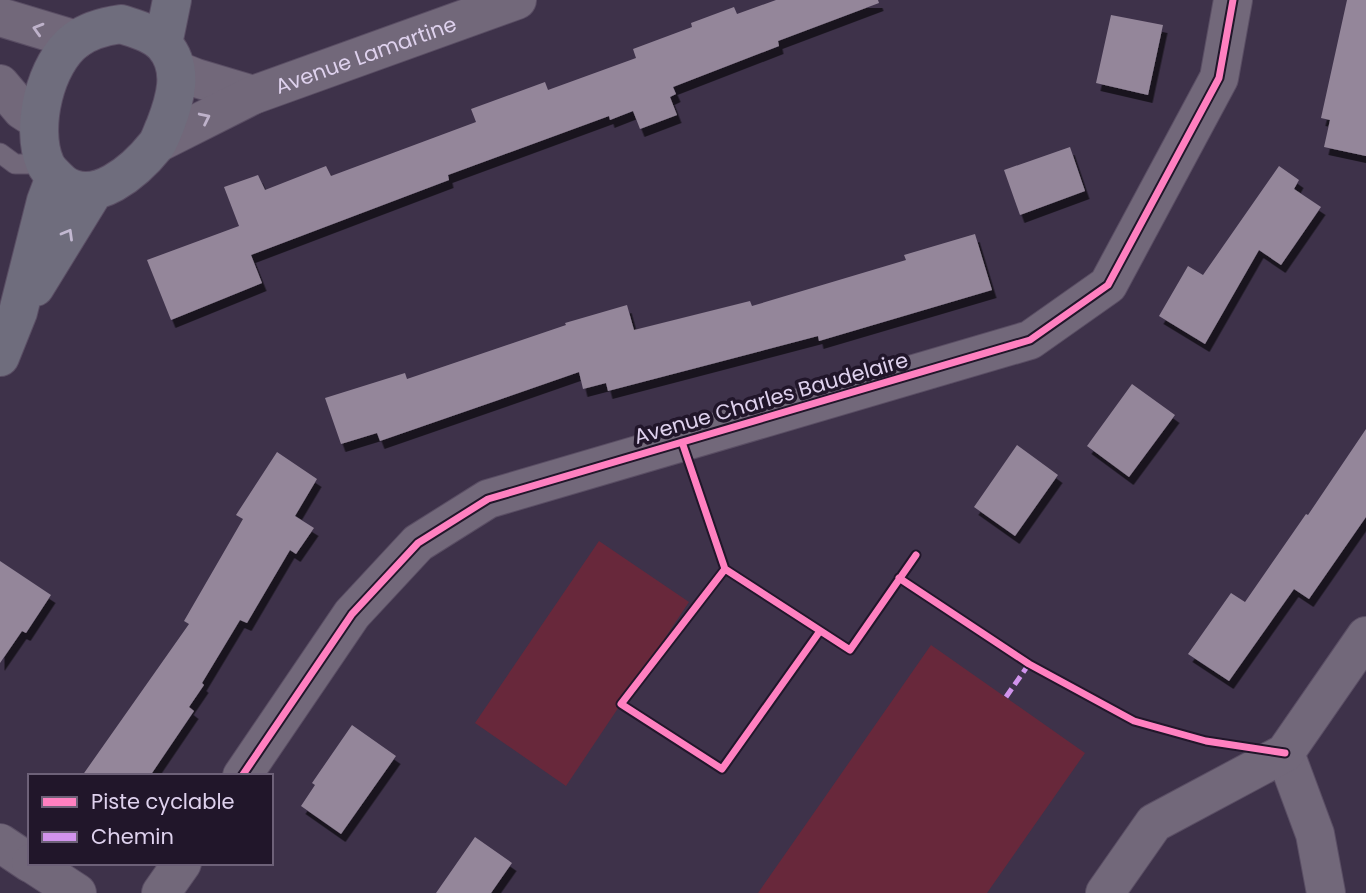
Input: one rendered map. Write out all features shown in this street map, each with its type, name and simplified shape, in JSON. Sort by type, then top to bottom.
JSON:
[{"type":"street","points":[[102,22],[56,62],[44,94],[39,139],[50,170],[69,188],[94,191],[103,189],[118,180],[158,143],[175,99],[169,57],[172,0]]},
{"type":"street","name":"Avenue Lamartine","points":[[158,143],[253,94],[517,0]]},
{"type":"street","name":"Avenue Charles Baudelaire","points":[[243,774],[352,614],[418,543],[488,499],[1030,340],[1108,285],[1219,78],[1233,0]]},
{"type":"street","points":[[0,17],[121,24],[151,35],[169,57]]},
{"type":"street","name":"Avenue Lamartine","points":[[169,57],[196,78],[253,94]]},
{"type":"street","points":[[0,84],[22,110],[39,121]]},
{"type":"street","points":[[0,357],[18,312],[44,212],[50,170]]},
{"type":"street","points":[[18,312],[94,191]]},
{"type":"street","points":[[1105,893],[1154,823],[1285,753],[1366,636]]},
{"type":"street","points":[[1285,753],[1314,834],[1326,893]]},
{"type":"street","points":[[0,844],[28,862]]},
{"type":"street","points":[[33,865],[77,893]]},
{"type":"street","points":[[161,893],[181,865]]},
{"type":"lane","points":[[0,153],[15,164],[50,170]]},
{"type":"shaded area","points":[[599,541],[689,602],[566,786],[475,723]]},
{"type":"shaded area","points":[[931,645],[1085,753],[987,893],[758,893]]},
{"type":"building","points":[[776,0],[878,0],[879,3],[778,41],[779,46],[673,87],[676,94],[670,97],[677,115],[640,129],[633,111],[610,120],[609,116],[448,175],[449,180],[251,255],[262,283],[171,320],[147,260],[239,226],[224,187],[258,175],[265,190],[326,166],[331,176],[476,122],[471,109],[545,82],[548,90],[636,58],[633,49],[692,27],[691,23],[734,7],[737,14]]},
{"type":"building","points":[[1347,0],[1366,0],[1366,156],[1324,147],[1330,120],[1321,118]]},
{"type":"building","points":[[1111,15],[1163,25],[1148,95],[1096,83]]},
{"type":"building","points":[[1070,147],[1085,191],[1020,215],[1004,170]]},
{"type":"building","points":[[1279,166],[1299,180],[1294,189],[1321,207],[1281,265],[1259,250],[1205,344],[1159,316],[1188,266],[1203,275]]},
{"type":"building","points":[[975,234],[992,290],[819,341],[818,336],[608,391],[606,383],[583,389],[579,372],[380,441],[377,433],[341,444],[325,398],[405,373],[407,379],[566,325],[565,323],[627,305],[634,330],[750,301],[752,306],[906,260],[904,255]]},
{"type":"building","points":[[1132,384],[1175,415],[1129,477],[1087,446]]},
{"type":"building","points":[[1366,429],[1366,517],[1309,599],[1294,589],[1229,681],[1188,654],[1231,593],[1245,602]]},
{"type":"building","points":[[1017,445],[1058,475],[1015,536],[974,507]]},
{"type":"building","points":[[277,452],[317,479],[295,516],[314,528],[296,554],[290,550],[247,623],[240,620],[189,707],[194,711],[151,774],[83,774],[189,624],[184,621],[243,519],[236,515]]},
{"type":"building","points":[[0,561],[51,595],[26,633],[22,631],[0,663]]},
{"type":"building","points":[[352,725],[396,756],[341,834],[301,806],[315,785],[312,783]]},
{"type":"building","points":[[475,837],[512,863],[491,893],[436,893]]},
{"type":"marked path","points":[[1006,697],[1029,664]]},
{"type":"cycle path","points":[[243,774],[352,614],[418,543],[488,499],[1030,340],[1108,285],[1219,78],[1233,0]]},
{"type":"cycle path","points":[[682,442],[725,569],[850,650],[916,555]]},
{"type":"cycle path","points":[[725,569],[621,704],[722,769],[820,631]]},
{"type":"cycle path","points":[[899,578],[1029,664],[1134,721],[1206,741],[1285,753]]}]
